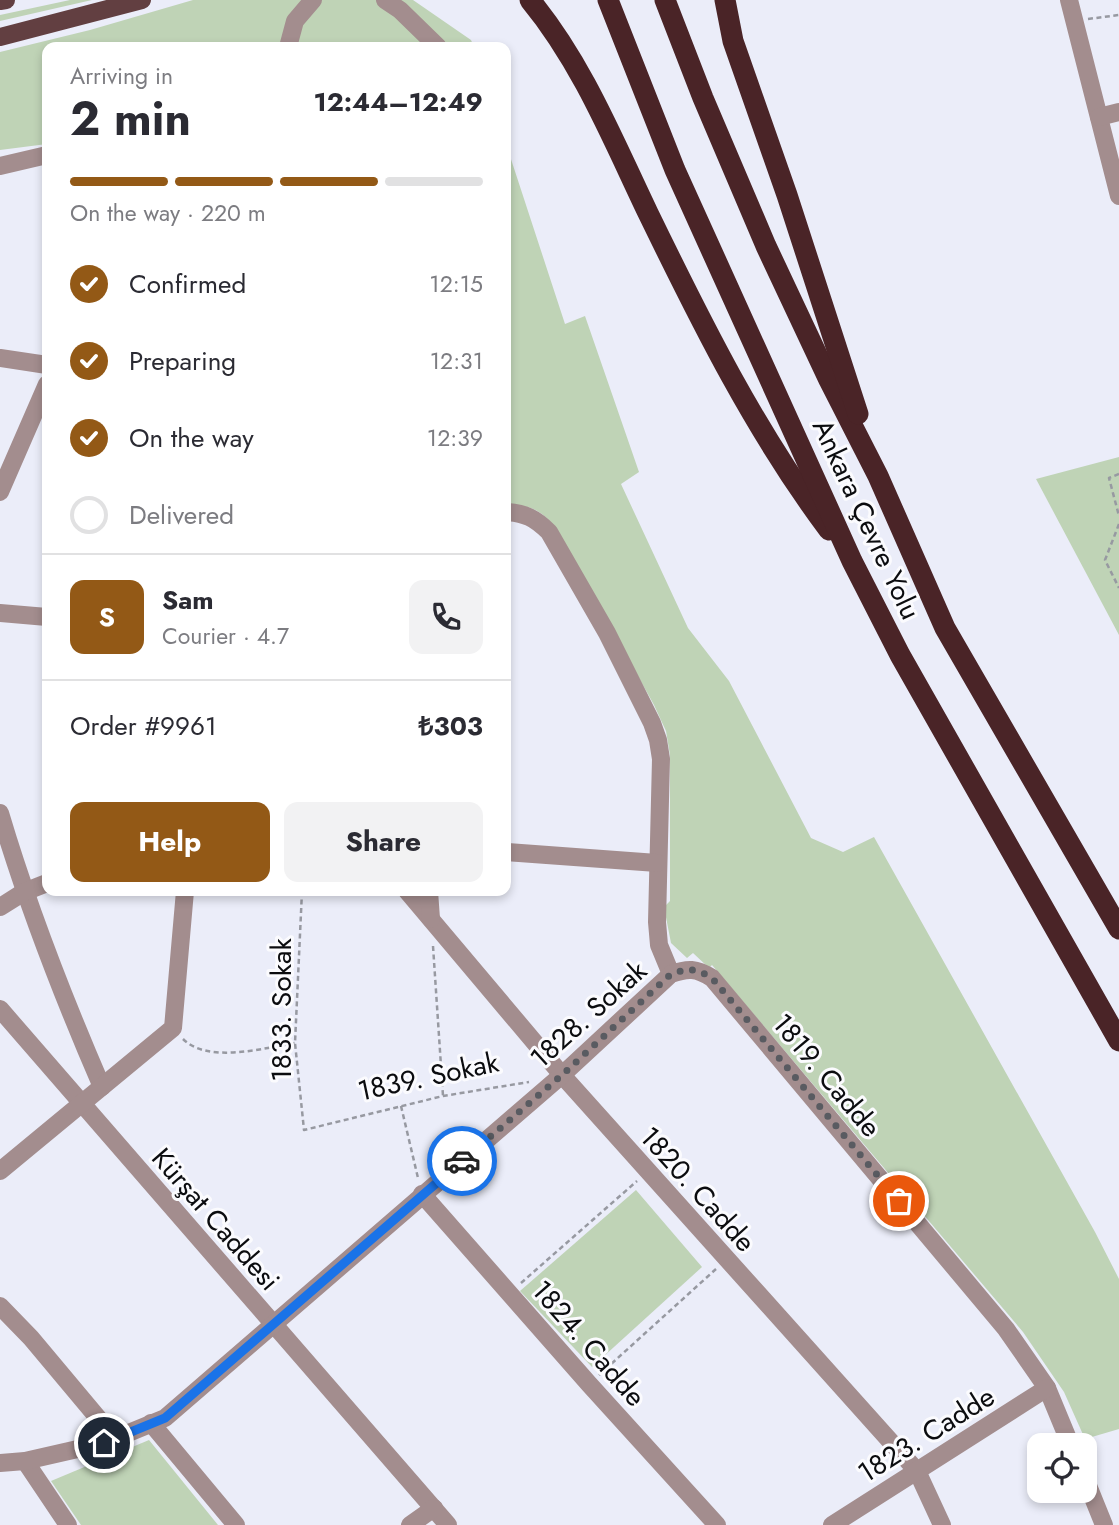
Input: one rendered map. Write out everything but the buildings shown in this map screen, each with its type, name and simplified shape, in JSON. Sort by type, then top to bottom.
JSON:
[{"type":"highway","points":[[530,0],[548,23],[586,85],[734,383],[791,479],[852,561]]},
{"type":"highway","name":"Ankara Çevre Yolu","points":[[608,0],[675,170],[852,561],[900,654],[1119,1041]]},
{"type":"highway","name":"Ankara Çevre Yolu","points":[[665,0],[766,246],[878,476],[945,628],[1119,929]]},
{"type":"highway","points":[[725,0],[733,41],[787,195],[878,476]]},
{"type":"main road","points":[[0,1],[6,0]]},
{"type":"main road","points":[[0,37],[142,0]]},
{"type":"street","points":[[289,42],[295,21],[313,0]]},
{"type":"street","points":[[386,0],[433,42]]},
{"type":"street","points":[[1069,0],[1119,196]]},
{"type":"street","points":[[1058,32],[1075,24]]},
{"type":"street","points":[[1099,117],[1119,112]]},
{"type":"street","points":[[0,166],[42,156]]},
{"type":"street","points":[[0,358],[42,364]]},
{"type":"street","points":[[0,492],[8,449],[42,392]]},
{"type":"street","name":"1828. Sokak","points":[[0,1463],[25,1461],[104,1443],[165,1418],[562,1075],[671,974],[659,945],[657,922],[661,759],[652,723],[607,633],[550,532],[537,520],[523,513],[511,512]]},
{"type":"street","points":[[0,613],[42,617]]},
{"type":"street","points":[[0,813],[24,892],[58,985],[102,1087]]},
{"type":"street","points":[[511,852],[657,863]]},
{"type":"street","points":[[0,907],[24,892],[42,885]]},
{"type":"street","points":[[0,1171],[173,1028],[185,896]]},
{"type":"street","name":"1820. Cadde","points":[[411,896],[562,1075],[917,1471],[942,1525]]},
{"type":"street","points":[[429,896],[431,919]]},
{"type":"street","name":"1819. Cadde","points":[[671,974],[687,968],[712,978],[1006,1329],[1048,1388],[1066,1433]]},
{"type":"street","name":"Kürşat Caddesi","points":[[0,1009],[448,1525]]},
{"type":"street","name":"1824. Cadde","points":[[422,1194],[717,1525]]},
{"type":"street","points":[[0,1306],[31,1338],[98,1418],[104,1443]]},
{"type":"street","name":"1823. Cadde","points":[[832,1525],[1048,1388]]},
{"type":"street","points":[[151,1423],[236,1525]]},
{"type":"street","points":[[25,1461],[68,1525]]},
{"type":"street","points":[[1095,1503],[1104,1525]]},
{"type":"street","points":[[410,1525],[433,1508]]},
{"type":"path","points":[[1075,24],[1119,15]]},
{"type":"path","points":[[1119,474],[1110,478],[1119,516]]},
{"type":"path","points":[[1119,524],[1105,560],[1119,588]]},
{"type":"path","name":"1833. Sokak","points":[[302,896],[295,1043],[304,1130]]},
{"type":"path","points":[[433,946],[443,1096]]},
{"type":"path","points":[[173,1028],[186,1043],[206,1051],[239,1052],[295,1043]]},
{"type":"path","name":"1839. Sokak","points":[[304,1130],[443,1096],[530,1082]]},
{"type":"path","points":[[401,1106],[422,1194]]},
{"type":"path","points":[[510,1292],[648,1172]]},
{"type":"path","points":[[589,1384],[727,1259]]},
{"type":"green space","points":[[70,0],[92,0],[0,21],[0,15]]},
{"type":"green space","points":[[193,0],[413,0],[472,42],[42,42],[42,145],[0,150],[0,52],[90,30]]},
{"type":"green space","points":[[511,159],[565,324],[585,316],[639,472],[621,484],[688,628],[729,681],[811,838],[843,852],[874,837],[1119,1279],[1119,1429],[1097,1435],[1097,1433],[1082,1433],[1064,1392],[1023,1332],[712,965],[709,968],[693,953],[687,958],[671,943],[664,907],[670,901],[670,755],[666,731],[557,529],[534,510],[511,505]]},
{"type":"green space","points":[[1119,457],[1119,635],[1036,479]]},
{"type":"green space","points":[[636,1190],[702,1267],[592,1367],[520,1291]]},
{"type":"green space","points":[[149,1440],[218,1525],[81,1525],[51,1481]]},
{"type":"way so far","points":[[462,1161],[562,1075],[671,974],[687,968],[712,978],[899,1201]]},
{"type":"route","points":[[104,1443],[165,1418],[462,1161]]}]
